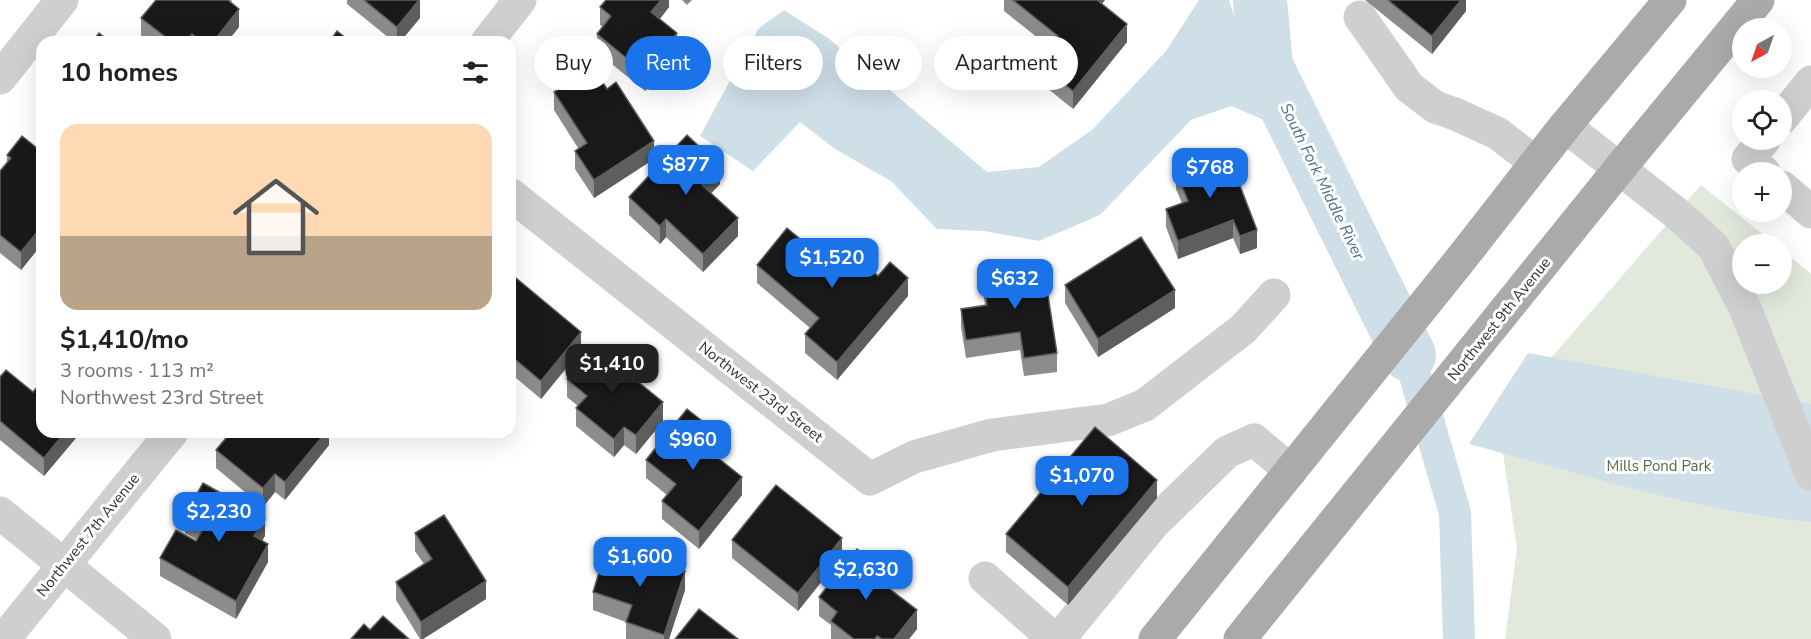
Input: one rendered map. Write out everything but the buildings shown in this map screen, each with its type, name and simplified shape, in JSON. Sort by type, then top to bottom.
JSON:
[{"type":"main road","points":[[1155,639],[1565,126],[1670,0]]},
{"type":"main road","name":"Northwest 9th Avenue","points":[[1240,639],[1758,0]]},
{"type":"street","points":[[0,78],[62,0]]},
{"type":"street","points":[[492,36],[520,0]]},
{"type":"street","points":[[1360,17],[1409,87],[1435,107],[1497,133],[1536,163]]},
{"type":"street","points":[[1792,106],[1810,84]]},
{"type":"street","points":[[1565,126],[1676,213],[1713,246],[1745,308],[1811,474]]},
{"type":"street","points":[[1752,162],[1748,159],[1756,150]]},
{"type":"street","points":[[1792,196],[1811,212]]},
{"type":"street","name":"Northwest 23rd Street","points":[[516,199],[870,479],[914,457],[992,435],[1108,420],[1145,405],[1243,329],[1275,295]]},
{"type":"street","name":"Northwest 7th Avenue","points":[[4,639],[167,438]]},
{"type":"street","points":[[984,578],[1056,639],[1153,524],[1227,452],[1254,440],[1291,471]]},
{"type":"street","points":[[0,513],[155,639]]},
{"type":"green space","name":"Mills Pond Park","points":[[1701,185],[1732,210],[1732,222],[1747,222],[1762,234],[1732,234],[1732,294],[1792,294],[1792,258],[1811,274],[1811,639],[1505,639],[1517,549],[1498,419]]},
{"type":"shaded area","points":[[1199,0],[1229,0],[1269,122],[1231,106],[1191,120],[1100,215],[1039,241],[984,231],[937,229],[891,181],[835,149],[800,122],[753,171],[700,136],[725,90],[823,90],[823,36],[754,36],[758,29],[784,10],[835,44],[835,90],[890,90],[987,172],[1039,167],[1093,129],[1166,51]]},
{"type":"shaded area","points":[[1528,353],[1811,404],[1811,522],[1768,517],[1681,500],[1469,444]]},
{"type":"waterway","name":"South Fork Middle River","points":[[1260,0],[1266,66],[1409,355]]},
{"type":"waterway","points":[[1409,355],[1455,513],[1459,639]]}]
